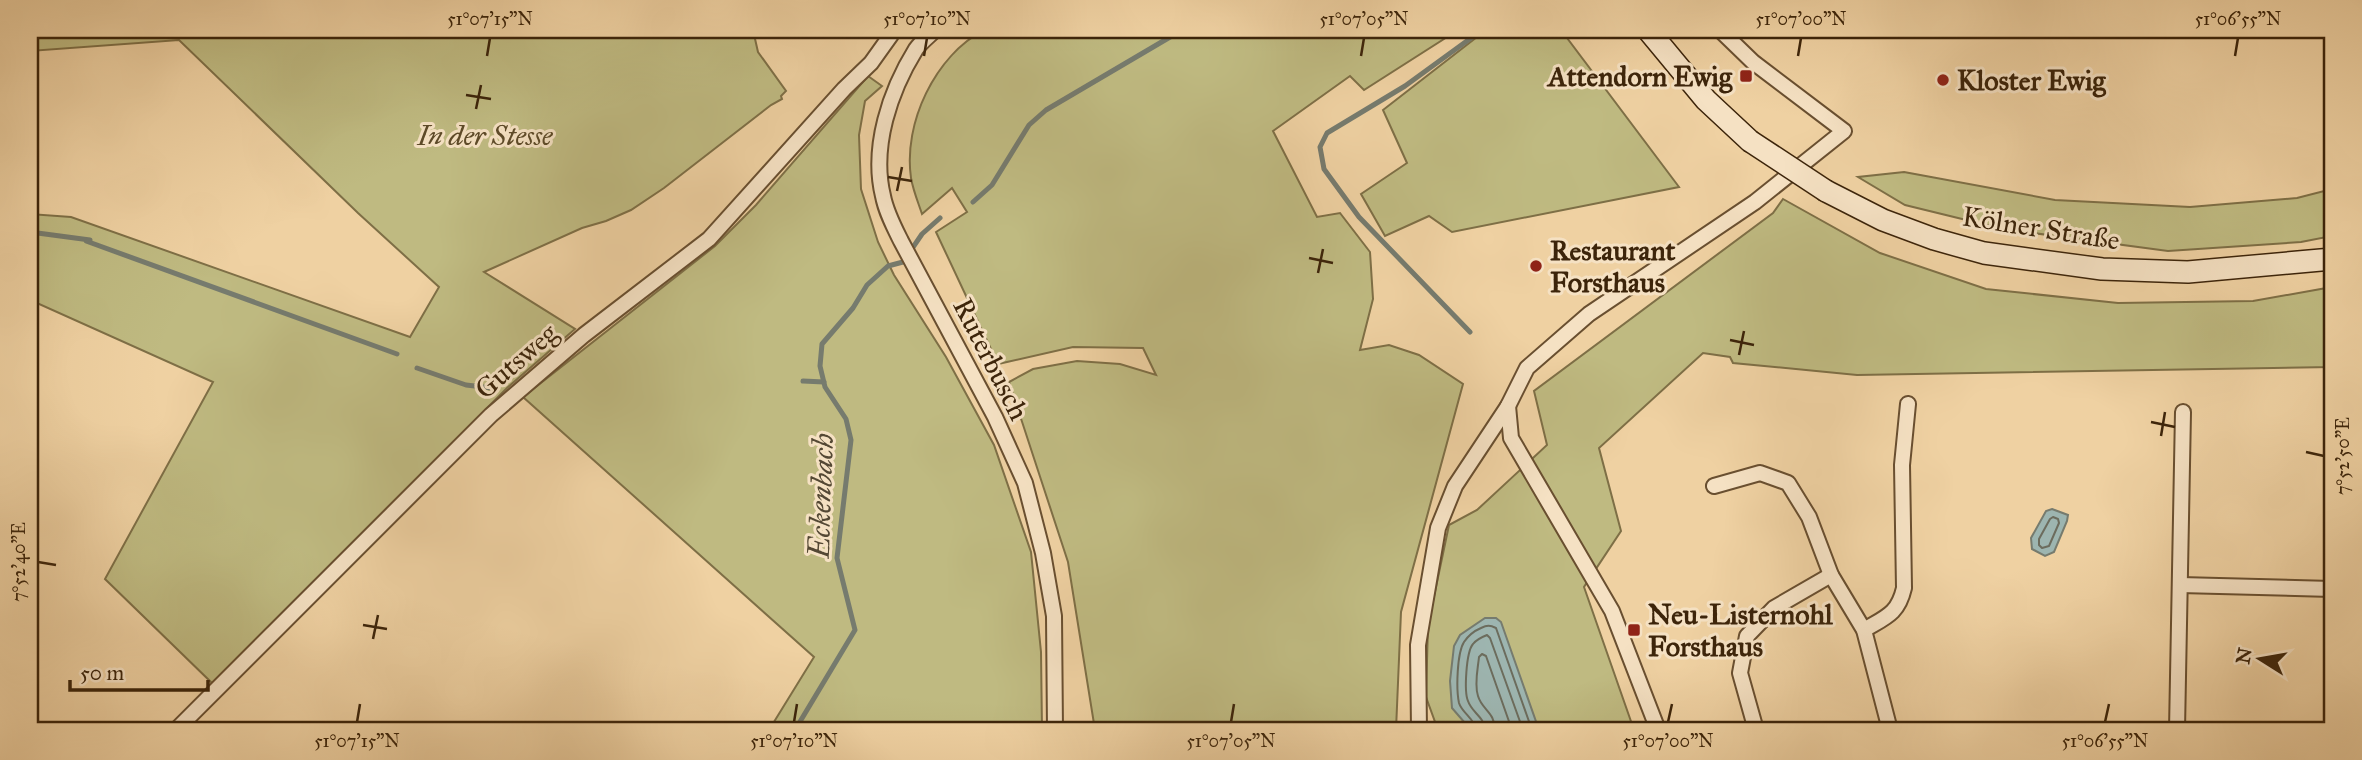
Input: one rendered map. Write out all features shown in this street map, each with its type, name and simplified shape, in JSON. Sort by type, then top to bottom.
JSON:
[{"type":"main road","name":"Kölner Straße","points":[[1648,30],[1706,100],[1750,141],[1826,191],[1884,220],[1934,239],[1984,253],[2102,269],[2189,272],[2332,259]]},
{"type":"street","name":"Ruterbusch","points":[[935,30],[917,47],[898,85],[885,122],[879,152],[882,194],[901,241],[995,417],[1025,483],[1043,553],[1054,616],[1055,730]]},
{"type":"street","points":[[1419,730],[1418,645],[1438,528],[1455,486],[1508,406],[1527,368],[1589,314],[1755,202],[1844,131],[1753,62],[1720,30]]},
{"type":"street","points":[[888,32],[917,47]]},
{"type":"street","name":"Gutsweg","points":[[176,730],[491,415],[584,335],[709,239],[844,89],[871,63],[888,32]]},
{"type":"street","points":[[1864,631],[1887,617],[1900,604],[1904,588],[1902,465],[1908,404]]},
{"type":"street","points":[[1508,406],[1511,438],[1612,611],[1658,730]]},
{"type":"street","points":[[2177,730],[2183,412]]},
{"type":"street","points":[[1714,486],[1759,473],[1788,484],[1809,517],[1830,575],[1864,631],[1890,730]]},
{"type":"street","points":[[1756,730],[1740,673],[1747,636],[1774,608],[1830,575]]},
{"type":"street","points":[[2180,585],[2332,589]]},
{"type":"green space","name":"In der Stesse","points":[[30,30],[753,30],[758,52],[786,91],[781,96],[782,99],[631,210],[582,228],[484,272],[575,329],[507,388],[212,683],[105,579],[213,382],[37,303],[30,313],[30,214],[71,217],[410,337],[439,287],[358,213],[179,40],[30,51]]},
{"type":"green space","points":[[984,30],[1458,30],[1364,90],[1350,76],[1273,131],[1317,217],[1340,213],[1370,252],[1373,299],[1360,350],[1389,345],[1419,355],[1463,384],[1401,612],[1396,730],[1095,730],[1068,562],[1009,382],[1033,369],[1077,361],[1120,364],[1156,375],[1143,348],[1073,347],[998,364],[936,232],[967,212],[952,188],[922,214],[912,182],[910,157],[918,114],[926,93],[951,56]]},
{"type":"green space","points":[[1486,30],[1561,30],[1679,187],[1452,232],[1429,216],[1385,236],[1361,194],[1407,163],[1383,110]]},
{"type":"green space","points":[[868,76],[882,86],[865,101],[859,135],[861,189],[878,242],[894,275],[946,357],[994,445],[1031,552],[1041,652],[1042,730],[769,730],[814,657],[523,397],[715,246],[756,205]]},
{"type":"green space","points":[[1904,172],[2055,200],[2190,207],[2297,198],[2332,189],[2332,236],[2301,242],[2168,251],[2003,229],[1905,205],[1858,177]]},
{"type":"green space","points":[[1783,199],[1880,253],[1986,289],[2118,303],[2253,301],[2332,287],[2332,367],[1857,375],[1733,363],[1730,357],[1703,353],[1599,448],[1621,531],[1584,587],[1634,730],[1438,730],[1426,697],[1428,625],[1449,525],[1477,510],[1547,445],[1534,391],[1773,213]]},
{"type":"water","points":[[2052,509],[2068,515],[2054,552],[2045,556],[2032,549],[2031,538],[2046,511]]},
{"type":"water","points":[[1485,618],[1496,618],[1501,622],[1539,730],[1471,730],[1452,708],[1450,681],[1454,646],[1460,635]]},
{"type":"waterway","name":"Eckenbach","points":[[973,202],[992,185],[1029,125],[1046,110],[1182,30]]},
{"type":"waterway","points":[[1470,332],[1359,217],[1324,169],[1320,147],[1327,133],[1405,86],[1482,30]]},
{"type":"waterway","name":"Eckenbach","points":[[795,730],[855,630],[837,558],[851,440],[846,419],[825,387],[820,366],[822,344],[853,308],[867,285],[888,266],[903,262],[922,234],[940,218]]},
{"type":"waterway","points":[[30,232],[90,240],[86,241],[397,354]]},
{"type":"waterway","points":[[417,368],[466,385],[492,388]]},
{"type":"waterway","points":[[803,381],[824,382]]},
{"type":"place","name":"Attendorn Ewig","points":[[1746,76]]},
{"type":"place","name":"Kloster Ewig","points":[[1943,80]]},
{"type":"place","name":"Restaurant Forsthaus","points":[[1536,266]]},
{"type":"place","name":"Neu-Listernohl Forsthaus","points":[[1634,630]]}]
